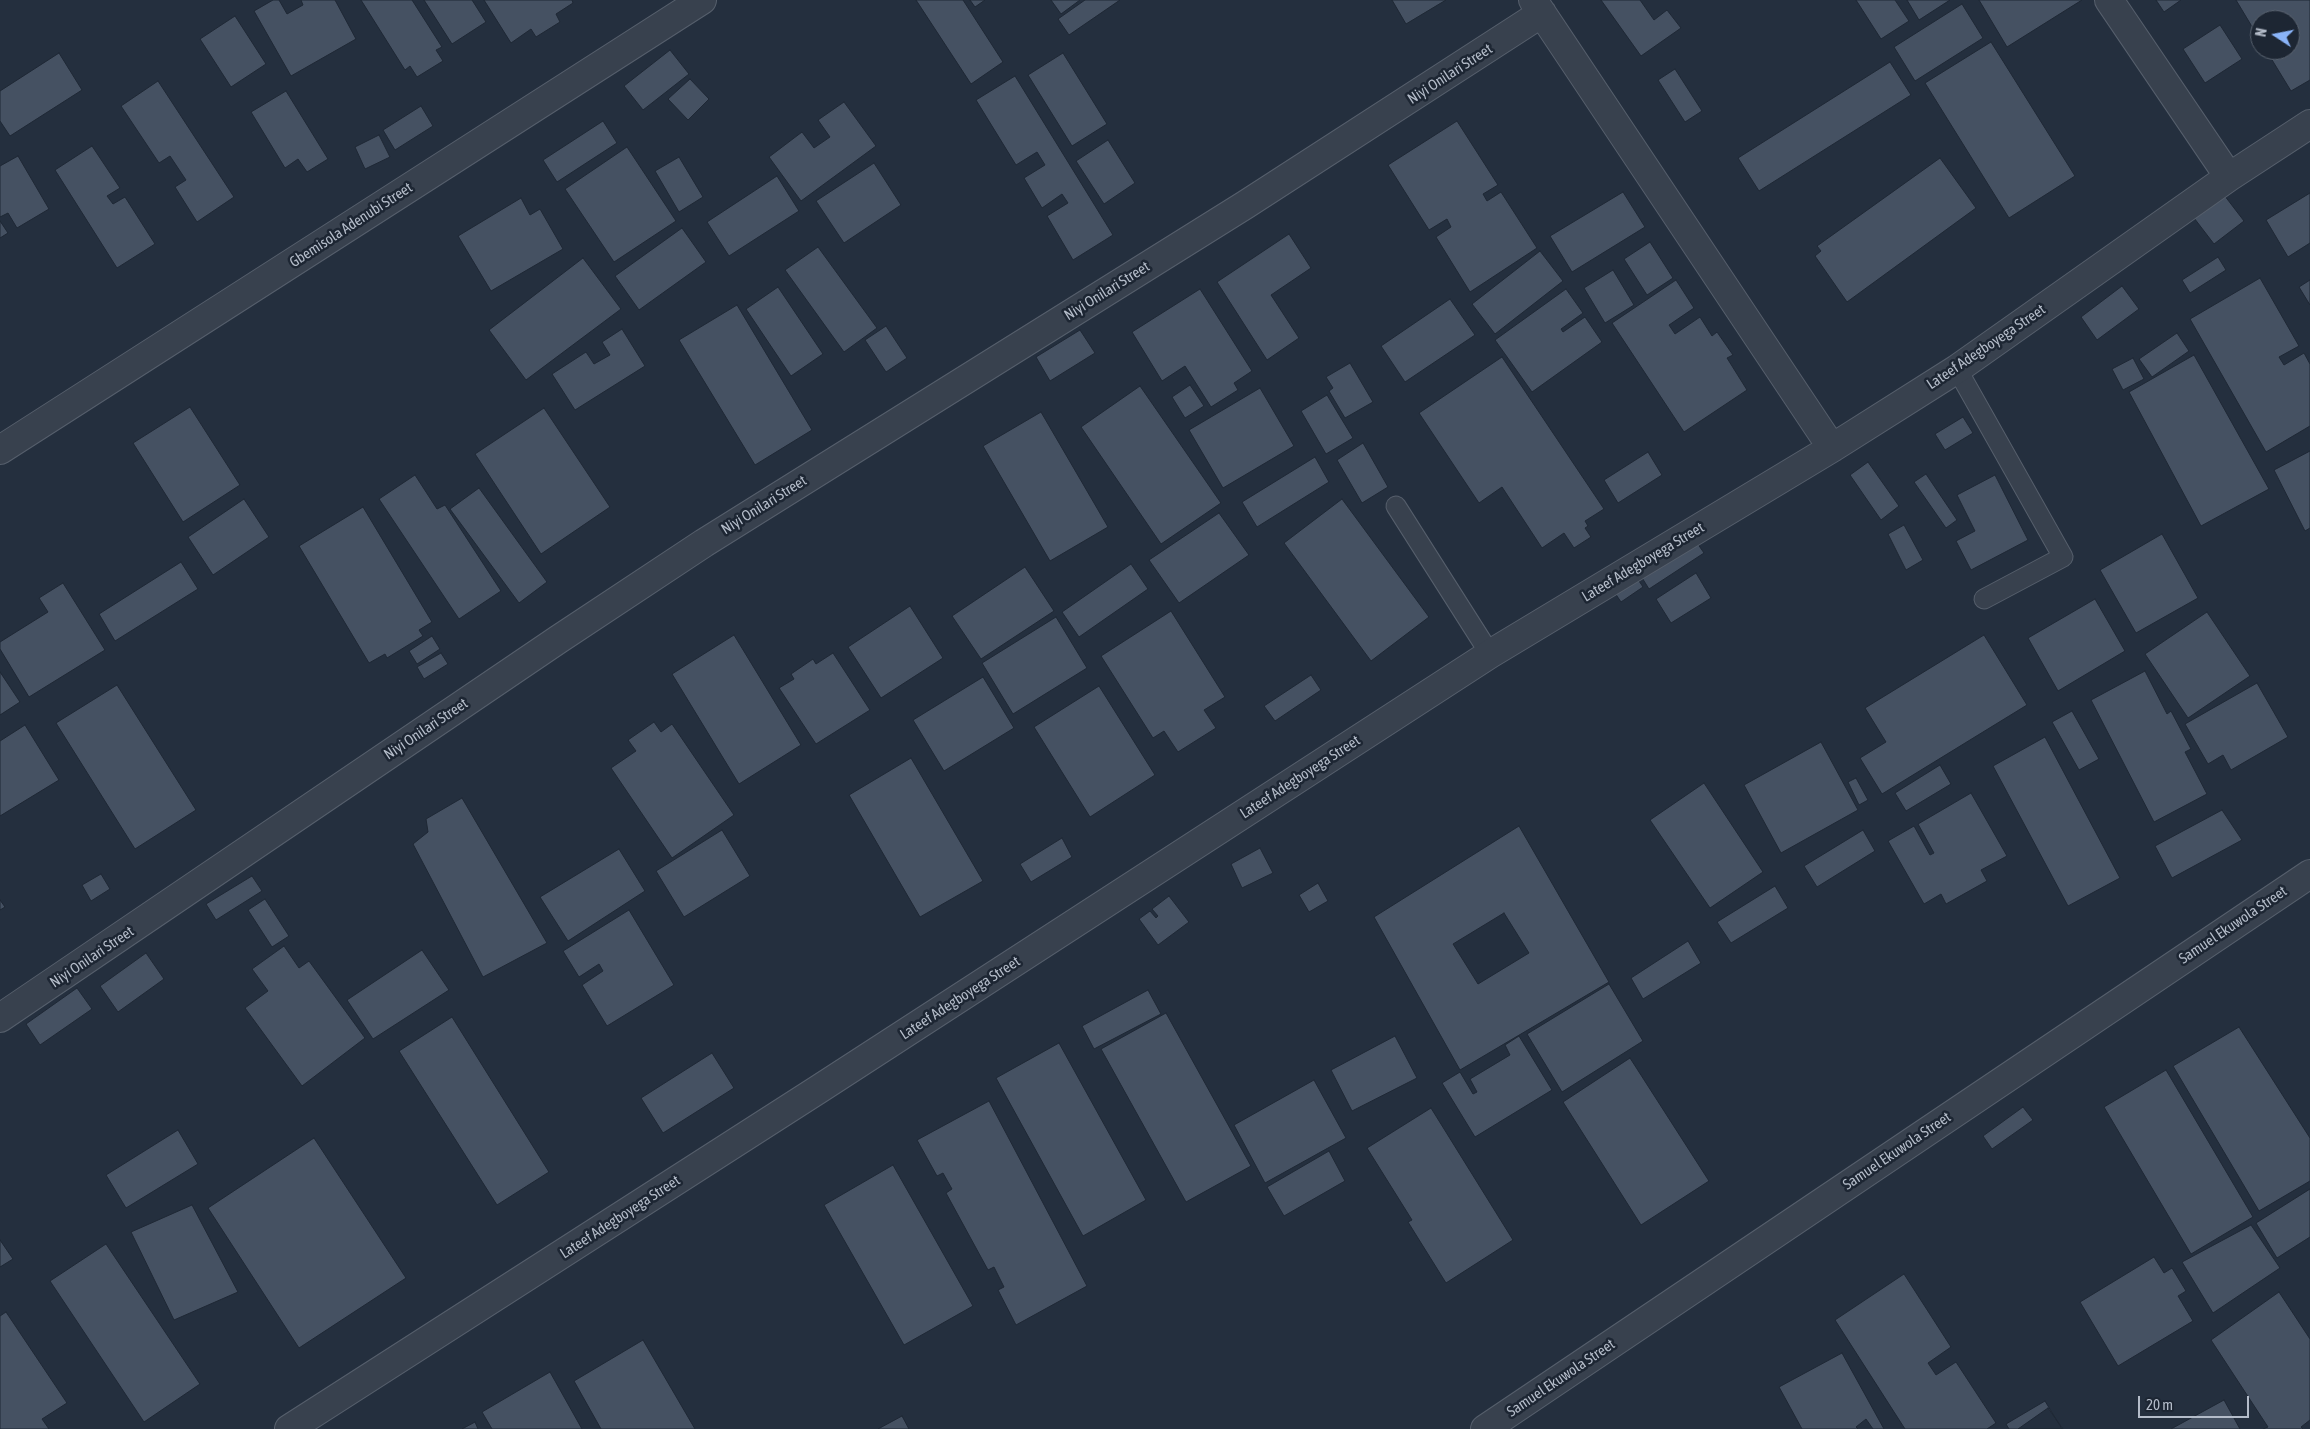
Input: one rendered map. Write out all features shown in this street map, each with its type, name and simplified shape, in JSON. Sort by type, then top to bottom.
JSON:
[{"type":"street","name":"Gbemisola Adenubi Street","points":[[0,450],[702,0]]},
{"type":"street","points":[[2109,0],[2229,177]]},
{"type":"street","points":[[1537,7],[1832,448]]},
{"type":"street","name":"Niyi Onilari Street","points":[[0,1018],[559,639],[704,543],[1245,205],[1537,7]]},
{"type":"street","name":"Lateef Adegboyega Street","points":[[289,1429],[836,1078],[1490,654],[1832,448],[1957,369],[2229,177],[2310,124]]},
{"type":"street","name":"Samuel Ekuwola Street","points":[[1485,1429],[2310,874]]},
{"type":"lane","points":[[1957,369],[2063,557],[1984,599]]},
{"type":"lane","points":[[1396,506],[1490,654]]},
{"type":"building","points":[[273,0],[279,0],[287,14],[303,5],[301,0],[335,0],[356,39],[291,76],[254,11]]},
{"type":"building","points":[[361,0],[412,0],[442,47],[436,50],[443,61],[417,77],[410,66],[405,70]]},
{"type":"building","points":[[424,0],[472,0],[486,22],[452,44]]},
{"type":"building","points":[[484,0],[572,0],[573,3],[556,14],[560,22],[536,37],[531,29],[511,43]]},
{"type":"building","points":[[916,0],[963,0],[1003,62],[971,84]]},
{"type":"building","points":[[970,0],[985,0],[975,7]]},
{"type":"building","points":[[1051,0],[1080,0],[1061,14]]},
{"type":"building","points":[[1085,0],[1120,0],[1069,35],[1058,19]]},
{"type":"building","points":[[1392,0],[1446,0],[1406,24]]},
{"type":"building","points":[[1601,0],[1640,0],[1654,20],[1667,10],[1681,28],[1641,56]]},
{"type":"building","points":[[1856,0],[1895,0],[1909,21],[1881,39]]},
{"type":"building","points":[[1907,0],[1950,0],[1919,20]]},
{"type":"building","points":[[1979,0],[2082,0],[2007,47]]},
{"type":"building","points":[[2156,0],[2181,0],[2164,12]]},
{"type":"building","points":[[2236,0],[2310,0],[2310,80],[2291,91],[2272,60],[2300,60],[2300,10],[2250,10],[2250,23]]},
{"type":"building","points":[[1962,4],[1983,38],[1915,81],[1894,47]]},
{"type":"building","points":[[235,16],[266,64],[231,87],[200,39]]},
{"type":"building","points":[[2220,25],[2242,59],[2205,83],[2183,49]]},
{"type":"building","points":[[1991,42],[2075,176],[2009,218],[1925,83]]},
{"type":"building","points":[[670,50],[689,74],[643,110],[624,86]]},
{"type":"building","points":[[59,53],[82,90],[10,136],[0,121],[0,91]]},
{"type":"building","points":[[1063,53],[1107,124],[1072,146],[1028,75]]},
{"type":"building","points":[[1890,62],[1911,95],[1759,191],[1738,158]]},
{"type":"building","points":[[1675,69],[1702,111],[1685,122],[1658,80]]},
{"type":"building","points":[[1015,76],[1113,235],[1073,260],[1047,216],[1068,203],[1062,194],[1042,208],[1024,178],[1045,165],[1037,152],[1016,165],[976,100]]},
{"type":"building","points":[[690,79],[709,99],[688,120],[668,99]]},
{"type":"building","points":[[158,81],[234,197],[197,222],[175,187],[186,180],[170,156],[159,163],[121,106]]},
{"type":"building","points":[[286,91],[328,159],[307,172],[298,159],[285,168],[251,112]]},
{"type":"building","points":[[844,102],[876,146],[801,201],[769,157],[802,132],[814,148],[830,137],[818,120]]},
{"type":"building","points":[[421,106],[433,126],[395,150],[383,130]]},
{"type":"building","points":[[603,121],[617,143],[557,182],[543,160]]},
{"type":"building","points":[[1457,121],[1498,185],[1483,194],[1487,201],[1501,192],[1537,248],[1470,292],[1436,237],[1451,227],[1447,219],[1429,230],[1388,165]]},
{"type":"building","points":[[379,135],[390,157],[365,169],[355,147]]},
{"type":"building","points":[[1108,140],[1135,183],[1104,204],[1076,161]]},
{"type":"building","points":[[92,146],[120,188],[107,196],[113,204],[125,197],[155,244],[117,268],[55,170]]},
{"type":"building","points":[[627,147],[676,221],[614,262],[565,189]]},
{"type":"building","points":[[18,156],[49,209],[17,228],[8,213],[0,217],[0,166]]},
{"type":"building","points":[[679,157],[703,197],[679,212],[655,171]]},
{"type":"building","points":[[1940,158],[1976,208],[1847,302],[1815,256],[1821,251],[1817,246]]},
{"type":"building","points":[[874,163],[901,205],[844,243],[816,201]]},
{"type":"building","points":[[777,176],[799,211],[729,256],[707,222]]},
{"type":"building","points":[[2221,191],[2244,221],[2214,244],[2191,214]]},
{"type":"building","points":[[1623,192],[1645,227],[1572,272],[1550,236]]},
{"type":"building","points":[[2310,193],[2310,243],[2288,257],[2266,220]]},
{"type":"building","points":[[521,198],[530,215],[540,209],[563,249],[491,291],[458,236]]},
{"type":"building","points":[[0,221],[8,233],[0,238]]},
{"type":"building","points":[[682,228],[706,262],[639,310],[615,276]]},
{"type":"building","points":[[1289,234],[1311,268],[1271,295],[1299,338],[1267,360],[1217,282]]},
{"type":"building","points":[[1650,242],[1673,278],[1647,295],[1624,259]]},
{"type":"building","points":[[818,247],[877,328],[844,352],[785,270]]},
{"type":"building","points":[[1540,251],[1563,281],[1495,334],[1472,304]]},
{"type":"building","points":[[2218,257],[2226,270],[2190,293],[2182,280]]},
{"type":"building","points":[[583,258],[621,309],[526,380],[489,330]]},
{"type":"building","points":[[1613,270],[1634,305],[1605,323],[1584,288]]},
{"type":"building","points":[[2260,278],[2299,346],[2279,357],[2284,365],[2304,353],[2310,364],[2310,426],[2266,452],[2190,319]]},
{"type":"building","points":[[1676,280],[1694,308],[1669,325],[1675,334],[1700,317],[1712,336],[1717,332],[1733,355],[1727,358],[1747,390],[1684,432],[1612,323]]},
{"type":"building","points":[[2310,280],[2310,305],[2299,287]]},
{"type":"building","points":[[2122,286],[2139,309],[2097,340],[2081,317]]},
{"type":"building","points":[[778,287],[823,354],[791,376],[746,309]]},
{"type":"building","points":[[1200,289],[1252,371],[1234,383],[1238,390],[1211,407],[1185,366],[1162,381],[1132,332]]},
{"type":"building","points":[[1566,289],[1583,313],[1561,329],[1563,332],[1585,317],[1602,342],[1532,392],[1495,340]]},
{"type":"building","points":[[1450,299],[1475,335],[1405,382],[1381,346]]},
{"type":"building","points":[[737,305],[812,430],[755,465],[679,340]]},
{"type":"building","points":[[886,326],[907,358],[886,372],[865,340]]},
{"type":"building","points":[[622,329],[645,366],[575,410],[552,374],[586,352],[594,364],[610,355],[602,342]]},
{"type":"building","points":[[1080,330],[1095,353],[1050,381],[1036,357]]},
{"type":"building","points":[[2177,333],[2189,351],[2152,377],[2139,359]]},
{"type":"building","points":[[2194,355],[2269,489],[2201,526],[2129,392]]},
{"type":"building","points":[[1502,357],[1604,509],[1585,521],[1588,526],[1585,528],[1591,537],[1574,548],[1564,533],[1542,548],[1502,487],[1479,503],[1419,413]]},
{"type":"building","points":[[2133,358],[2144,379],[2123,390],[2112,369]]},
{"type":"building","points":[[1350,363],[1373,402],[1345,418],[1329,391],[1333,388],[1326,377]]},
{"type":"building","points":[[1190,385],[1204,406],[1185,418],[1172,397]]},
{"type":"building","points":[[1140,386],[1221,503],[1161,544],[1081,427]]},
{"type":"building","points":[[1260,388],[1294,446],[1223,488],[1189,430]]},
{"type":"building","points":[[1327,395],[1353,438],[1326,454],[1301,411]]},
{"type":"building","points":[[190,407],[240,485],[183,522],[133,443]]},
{"type":"building","points":[[544,408],[610,507],[541,554],[475,454]]},
{"type":"building","points":[[1041,412],[1108,527],[1050,561],[983,446]]},
{"type":"building","points":[[1963,417],[1973,433],[1945,450],[1935,434]]},
{"type":"building","points":[[1363,443],[1388,487],[1362,503],[1337,460]]},
{"type":"building","points":[[2310,451],[2310,528],[2305,531],[2274,470]]},
{"type":"building","points":[[1648,452],[1662,475],[1618,503],[1604,480]]},
{"type":"building","points":[[1315,457],[1329,482],[1257,527],[1242,502]]},
{"type":"building","points":[[1868,462],[1899,506],[1881,520],[1850,475]]},
{"type":"building","points":[[1926,474],[1957,520],[1946,528],[1914,482]]},
{"type":"building","points":[[415,475],[437,509],[445,505],[501,591],[459,619],[379,499]]},
{"type":"building","points":[[1995,475],[2028,540],[1971,570],[1956,541],[1975,531],[1957,495]]},
{"type":"building","points":[[479,488],[547,582],[519,603],[450,509]]},
{"type":"building","points":[[244,499],[269,537],[213,575],[188,537]]},
{"type":"building","points":[[1342,499],[1429,617],[1371,661],[1284,543]]},
{"type":"building","points":[[363,507],[432,622],[419,630],[423,636],[387,658],[385,654],[369,663],[299,546]]},
{"type":"building","points":[[1219,513],[1249,555],[1179,603],[1149,560]]},
{"type":"building","points":[[1904,525],[1923,560],[1906,570],[1888,534]]},
{"type":"building","points":[[1691,534],[1704,553],[1649,589],[1636,568]]},
{"type":"building","points":[[2162,534],[2198,598],[2136,633],[2100,570]]},
{"type":"building","points":[[181,562],[198,589],[115,641],[99,614]]},
{"type":"building","points":[[1131,564],[1148,589],[1079,637],[1062,612]]},
{"type":"building","points":[[1025,567],[1054,611],[981,659],[952,616]]},
{"type":"building","points":[[1631,569],[1643,587],[1621,602],[1609,584]]},
{"type":"building","points":[[1696,573],[1711,598],[1671,623],[1656,599]]},
{"type":"building","points":[[63,583],[105,650],[29,697],[0,649],[0,642],[48,612],[39,598]]},
{"type":"building","points":[[2095,599],[2125,651],[2058,691],[2028,638]]},
{"type":"building","points":[[910,606],[943,658],[881,698],[848,647]]},
{"type":"building","points":[[1171,611],[1225,697],[1204,710],[1216,728],[1178,752],[1164,731],[1153,738],[1101,656]]},
{"type":"building","points":[[2207,612],[2250,676],[2188,718],[2145,654]]},
{"type":"building","points":[[1056,617],[1087,668],[1013,714],[982,663]]},
{"type":"building","points":[[734,635],[801,745],[739,784],[672,674]]},
{"type":"building","points":[[1984,635],[2027,705],[1882,794],[1860,758],[1886,742],[1865,708]]},
{"type":"building","points":[[432,636],[440,649],[417,664],[409,651]]},
{"type":"building","points":[[441,653],[448,664],[424,679],[417,667]]},
{"type":"building","points":[[833,653],[870,710],[816,744],[779,688],[794,679],[791,674],[813,659],[816,664]]},
{"type":"building","points":[[2145,671],[2167,714],[2171,711],[2191,749],[2185,752],[2207,794],[2154,822],[2091,700]]},
{"type":"building","points":[[0,672],[20,702],[0,715]]},
{"type":"building","points":[[1311,675],[1321,690],[1275,721],[1264,706]]},
{"type":"building","points":[[983,677],[1014,728],[944,771],[913,720]]},
{"type":"building","points":[[2257,683],[2288,737],[2231,770],[2223,755],[2208,764],[2185,724]]},
{"type":"building","points":[[117,685],[196,810],[135,849],[56,723]]},
{"type":"building","points":[[1099,686],[1155,775],[1090,817],[1034,727]]},
{"type":"building","points":[[2072,711],[2099,759],[2079,770],[2052,722]]},
{"type":"building","points":[[654,722],[661,732],[672,724],[734,815],[672,858],[611,768],[636,751],[628,740]]},
{"type":"building","points":[[25,725],[59,780],[0,816],[0,741]]},
{"type":"building","points":[[2045,737],[2120,878],[2068,906],[1993,766]]},
{"type":"building","points":[[1821,742],[1858,810],[1781,853],[1744,785]]},
{"type":"building","points":[[911,758],[983,881],[920,917],[849,795]]},
{"type":"building","points":[[1940,765],[1951,784],[1906,811],[1895,793]]},
{"type":"building","points":[[1856,778],[1868,800],[1859,805],[1848,782]]},
{"type":"building","points":[[1704,783],[1763,872],[1710,908],[1650,820]]},
{"type":"building","points":[[1971,793],[2007,856],[1981,870],[1987,881],[1946,904],[1941,894],[1924,904],[1888,841],[1914,826],[1930,855],[1934,853],[1918,824]]},
{"type":"building","points":[[462,798],[547,943],[483,977],[413,844],[428,832],[426,819]]},
{"type":"building","points":[[2222,810],[2242,840],[2172,878],[2155,846]]},
{"type":"building","points":[[1519,826],[1609,982],[1460,1070],[1374,917]],"holes":[[[1504,913],[1529,953],[1478,984],[1453,944]]]},
{"type":"building","points":[[722,830],[750,876],[684,917],[656,871]]},
{"type":"building","points":[[1863,830],[1875,851],[1817,887],[1804,866]]},
{"type":"building","points":[[1062,838],[1072,857],[1031,882],[1020,864]]},
{"type":"building","points":[[1260,848],[1273,873],[1242,888],[1231,864]]},
{"type":"building","points":[[619,849],[645,891],[568,941],[540,897]]},
{"type":"building","points":[[101,874],[110,889],[91,901],[82,885]]},
{"type":"building","points":[[252,876],[262,891],[216,920],[206,904]]},
{"type":"building","points":[[1318,883],[1328,901],[1309,912],[1299,895]]},
{"type":"building","points":[[1775,886],[1788,908],[1731,943],[1717,922]]},
{"type":"building","points":[[1169,896],[1189,922],[1158,945],[1139,919],[1150,911],[1156,918],[1158,916],[1152,909]]},
{"type":"building","points":[[265,899],[289,936],[272,947],[248,910]]},
{"type":"building","points":[[0,900],[5,907],[0,910]]},
{"type":"building","points":[[629,910],[674,985],[607,1026],[582,985],[603,971],[599,964],[579,977],[563,951]]},
{"type":"building","points":[[1688,941],[1701,963],[1643,999],[1631,978]]},
{"type":"building","points":[[284,946],[299,968],[309,961],[365,1038],[302,1086],[245,1008],[268,991],[252,969]]},
{"type":"building","points":[[422,950],[449,990],[373,1039],[347,1000]]},
{"type":"building","points":[[146,953],[164,979],[118,1012],[100,986]]},
{"type":"building","points":[[1609,984],[1643,1041],[1562,1092],[1527,1034]]},
{"type":"building","points":[[77,988],[92,1009],[40,1045],[26,1024]]},
{"type":"building","points":[[1148,990],[1161,1014],[1094,1049],[1082,1026]]},
{"type":"building","points":[[1166,1013],[1251,1166],[1186,1202],[1101,1049]]},
{"type":"building","points":[[452,1017],[549,1172],[497,1205],[399,1051]]},
{"type":"building","points":[[2239,1027],[2310,1138],[2310,1181],[2259,1211],[2173,1066]]},
{"type":"building","points":[[1395,1036],[1417,1078],[1352,1111],[1331,1070]]},
{"type":"building","points":[[1519,1036],[1552,1090],[1475,1137],[1442,1083],[1460,1072],[1473,1094],[1477,1092],[1470,1079],[1510,1055],[1505,1045]]},
{"type":"building","points":[[1059,1043],[1146,1200],[1083,1236],[996,1078]]},
{"type":"building","points":[[712,1053],[734,1088],[663,1133],[641,1098]]},
{"type":"building","points":[[1630,1058],[1709,1181],[1641,1225],[1563,1102]]},
{"type":"building","points":[[2166,1070],[2253,1217],[2191,1254],[2104,1107]]},
{"type":"building","points":[[1314,1080],[1346,1138],[1265,1183],[1234,1125]]},
{"type":"building","points":[[989,1101],[1087,1286],[1016,1325],[998,1290],[1004,1287],[994,1267],[988,1270],[946,1193],[952,1189],[943,1173],[937,1176],[917,1140]]},
{"type":"building","points":[[2023,1107],[2033,1120],[1992,1149],[1983,1136]]},
{"type":"building","points":[[1431,1108],[1513,1240],[1446,1283],[1408,1222],[1412,1220],[1367,1148]]},
{"type":"building","points":[[178,1130],[198,1164],[126,1208],[106,1175]]},
{"type":"building","points":[[314,1138],[406,1278],[299,1348],[208,1208]]},
{"type":"building","points":[[1329,1151],[1345,1181],[1284,1216],[1267,1187]]},
{"type":"building","points":[[893,1165],[973,1306],[904,1345],[824,1205]]},
{"type":"building","points":[[2310,1189],[2310,1237],[2277,1258],[2256,1223]]},
{"type":"building","points":[[192,1205],[238,1292],[174,1320],[131,1232]]},
{"type":"building","points":[[2251,1225],[2280,1268],[2213,1313],[2182,1262]]},
{"type":"building","points":[[0,1240],[13,1259],[0,1267]]},
{"type":"building","points":[[106,1244],[200,1384],[144,1422],[50,1281]]},
{"type":"building","points":[[2154,1257],[2164,1273],[2172,1268],[2186,1291],[2178,1296],[2193,1321],[2118,1366],[2080,1302]]},
{"type":"building","points":[[1904,1274],[1951,1347],[1928,1363],[1936,1375],[1956,1362],[1996,1423],[1987,1429],[1905,1429],[1835,1320]]},
{"type":"building","points":[[2279,1292],[2310,1339],[2310,1420],[2301,1427],[2303,1429],[2263,1429],[2268,1427],[2211,1340]]},
{"type":"building","points":[[6,1312],[67,1403],[42,1419],[49,1429],[0,1429],[0,1316]]},
{"type":"building","points":[[643,1340],[695,1429],[601,1429],[574,1381]]},
{"type":"building","points":[[1842,1353],[1884,1429],[1873,1429],[1866,1419],[1856,1427],[1858,1429],[1802,1429],[1779,1387]]},
{"type":"building","points":[[550,1372],[582,1429],[492,1429],[482,1412]]},
{"type":"building","points":[[2224,1400],[2240,1429],[2171,1429]]},
{"type":"building","points":[[2045,1401],[2062,1429],[2009,1429],[2006,1424]]},
{"type":"building","points":[[2048,1408],[2063,1429],[2018,1429]]},
{"type":"building","points":[[902,1416],[909,1429],[878,1429]]},
{"type":"building","points":[[475,1422],[478,1429],[462,1429]]}]
